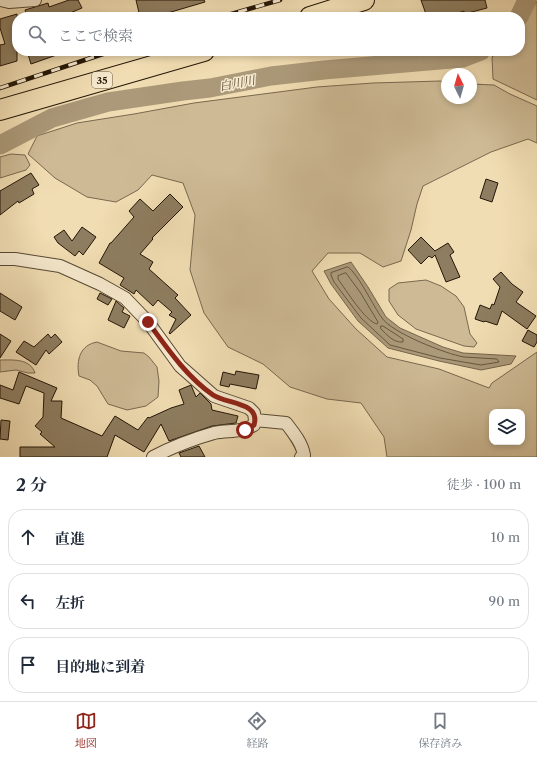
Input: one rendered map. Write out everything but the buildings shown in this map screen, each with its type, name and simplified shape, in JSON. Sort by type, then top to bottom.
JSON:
[{"type":"highway","points":[[326,12],[364,0]]},
{"type":"highway","name":"35","points":[[0,110],[187,56]]},
{"type":"street","points":[[1,0],[9,2],[34,0]]},
{"type":"street","points":[[0,259],[15,259],[60,266],[100,284],[126,298],[148,322],[180,366],[214,396],[249,408],[254,413],[254,425],[245,430],[215,433],[172,447],[153,457]]},
{"type":"street","points":[[255,420],[286,423],[295,435],[303,451],[304,455],[301,457]]},
{"type":"shaded area","points":[[537,1],[537,100],[493,79],[492,57],[493,56],[525,56],[525,21]]},
{"type":"shaded area","points":[[440,81],[441,104],[477,104],[477,84],[494,85],[537,106],[537,143],[528,139],[491,152],[423,186],[401,261],[383,267],[360,253],[328,253],[312,271],[329,299],[356,329],[387,357],[439,369],[489,388],[492,383],[537,352],[537,457],[387,457],[384,437],[361,403],[327,399],[290,387],[263,364],[228,347],[204,313],[190,270],[195,215],[183,183],[152,175],[138,190],[116,202],[87,197],[55,178],[28,154],[37,136],[77,123],[194,103],[317,87],[373,83]]},
{"type":"shaded area","points":[[11,154],[25,155],[30,165],[26,170],[0,178],[0,157]]},
{"type":"shaded area","points":[[426,280],[441,286],[456,296],[464,307],[470,334],[477,343],[474,347],[464,346],[416,329],[398,315],[389,301],[389,289],[398,283]]},
{"type":"shaded area","points":[[97,342],[121,351],[144,353],[149,357],[157,367],[159,381],[158,397],[146,406],[127,410],[108,404],[97,386],[90,380],[79,376],[78,364],[80,354],[87,346]]},
{"type":"shaded area","points":[[0,360],[25,362],[33,368],[35,373],[16,370],[0,372]]},
{"type":"water","points":[[351,262],[386,317],[400,328],[443,347],[463,353],[516,356],[511,364],[481,370],[388,348],[358,321],[331,284],[324,271]]},
{"type":"waterway","name":"白川川","points":[[521,12],[527,0]]},
{"type":"waterway","name":"白川川","points":[[0,145],[52,118],[108,102],[210,88],[271,76],[463,58],[468,56]]},
{"type":"railway","points":[[238,12],[280,0]]},
{"type":"railway","points":[[0,88],[97,56]]},
{"type":"route","points":[[148,322],[180,366],[214,396],[249,408],[254,413],[254,425],[245,430]]}]
